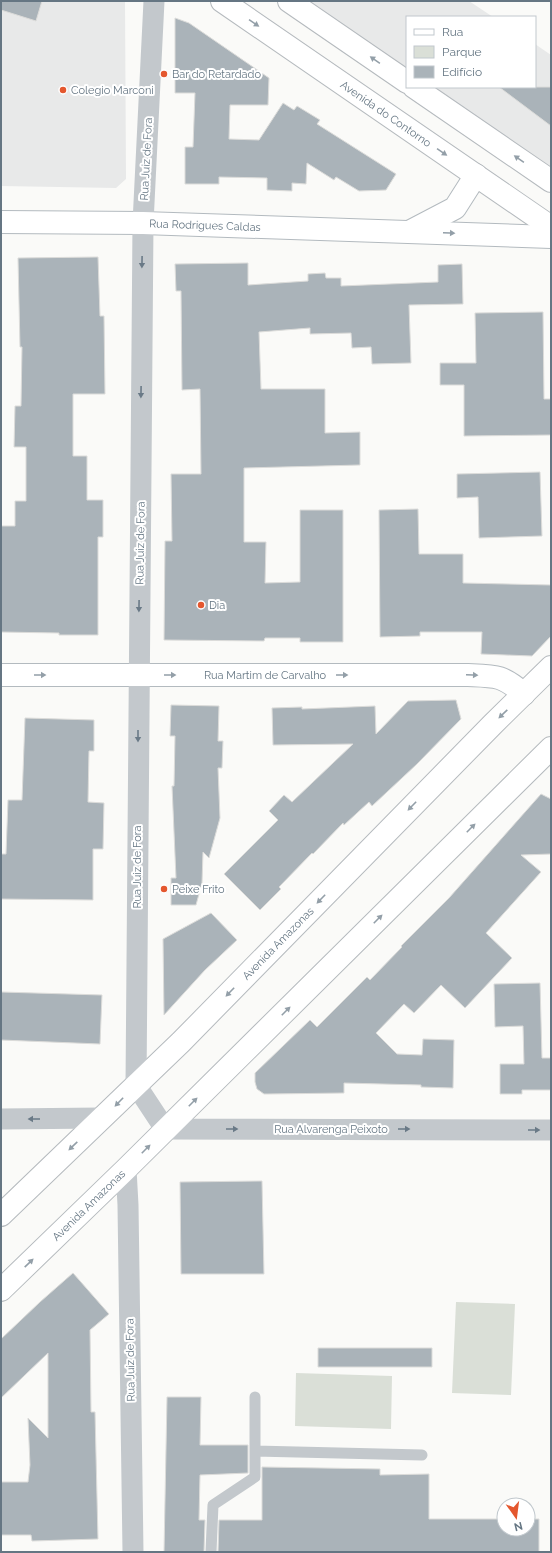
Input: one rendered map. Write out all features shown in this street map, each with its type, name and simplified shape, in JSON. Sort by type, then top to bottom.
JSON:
[{"type":"main road","name":"Avenida do Contorno","points":[[222,1],[551,227]]},
{"type":"main road","points":[[289,1],[406,81]]},
{"type":"main road","points":[[415,88],[551,181]]},
{"type":"main road","name":"Rua Rodrigues Caldas","points":[[410,231],[455,208],[476,175]]},
{"type":"main road","name":"Rua Rodrigues Caldas","points":[[1,222],[143,223],[551,237]]},
{"type":"main road","name":"Avenida Amazonas","points":[[1,1215],[181,1042],[551,667]]},
{"type":"main road","name":"Rua Martim de Carvalho","points":[[1,675],[495,676],[510,682],[524,694]]},
{"type":"main road","name":"Avenida Amazonas","points":[[1,1290],[126,1169],[549,752]]},
{"type":"street","name":"Rua Juiz de Fora","points":[[136,1085],[138,675],[143,223],[154,1]]},
{"type":"street","points":[[136,1085],[165,1130]]},
{"type":"street","points":[[1,1119],[101,1118]]},
{"type":"street","name":"Rua Alvarenga Peixoto","points":[[165,1130],[551,1130]]},
{"type":"street","name":"Rua Juiz de Fora","points":[[126,1169],[128,1205],[133,1552]]},
{"type":"lane","points":[[211,1552],[213,1505],[255,1477],[255,1397]]},
{"type":"lane","points":[[255,1451],[422,1455]]},
{"type":"shaded area","name":"Colegio Marconi","points":[[1,1],[125,1],[126,179],[116,188],[1,186]]},
{"type":"shaded area","points":[[303,1],[469,1],[492,16],[406,16],[406,74]]},
{"type":"shaded area","points":[[536,45],[551,55],[551,178],[425,88],[536,88]]},
{"type":"green space","points":[[456,1302],[515,1304],[511,1395],[452,1393]]},
{"type":"green space","points":[[296,1373],[392,1376],[391,1429],[295,1426]]},
{"type":"building","points":[[1,1],[42,1],[36,21],[1,10]]},
{"type":"building","points":[[175,18],[189,23],[269,78],[268,105],[230,105],[229,139],[259,140],[283,103],[294,110],[297,106],[320,120],[317,124],[396,174],[386,190],[359,191],[336,177],[334,180],[307,163],[306,184],[292,183],[292,191],[267,190],[267,178],[219,177],[219,184],[185,184],[185,147],[193,147],[195,93],[175,93]]},
{"type":"building","points":[[551,87],[551,126],[500,88]]},
{"type":"building","points":[[98,257],[100,316],[104,316],[105,394],[73,394],[73,456],[87,456],[87,500],[103,500],[103,537],[98,537],[98,635],[59,635],[59,633],[1,632],[1,526],[15,526],[15,501],[26,501],[26,447],[14,447],[15,406],[21,406],[22,347],[20,347],[18,258]]},
{"type":"building","points":[[248,263],[248,285],[308,281],[308,274],[325,273],[326,278],[341,278],[341,286],[438,282],[438,265],[462,264],[463,304],[409,305],[411,363],[372,364],[371,347],[352,348],[351,333],[310,334],[310,328],[259,332],[261,389],[325,389],[325,433],[360,432],[360,465],[244,468],[244,542],[266,542],[265,583],[300,582],[300,510],[343,510],[343,642],[300,642],[300,638],[265,638],[264,641],[164,640],[165,541],[172,541],[171,474],[201,474],[200,389],[182,390],[181,291],[176,291],[175,264]]},
{"type":"building","points":[[543,312],[544,399],[551,399],[551,435],[464,436],[464,385],[440,385],[440,363],[476,363],[475,313]]},
{"type":"building","points":[[540,472],[542,536],[479,538],[478,497],[457,498],[457,474]]},
{"type":"building","points":[[418,509],[419,554],[463,554],[463,583],[551,585],[551,636],[532,656],[481,654],[482,632],[420,632],[420,636],[380,637],[379,510]]},
{"type":"building","points":[[456,700],[461,719],[417,764],[372,806],[369,802],[344,825],[343,823],[279,887],[281,889],[260,910],[224,874],[278,820],[269,811],[284,795],[292,802],[353,744],[273,745],[272,708],[302,707],[302,709],[375,706],[376,734],[408,701]]},
{"type":"building","points":[[171,705],[219,706],[218,741],[223,741],[222,768],[218,768],[220,818],[209,858],[203,852],[202,883],[196,905],[171,905],[171,878],[176,878],[172,786],[174,786],[175,736],[170,736]]},
{"type":"building","points":[[25,718],[94,720],[94,751],[89,751],[88,802],[104,803],[103,849],[93,849],[93,900],[1,899],[1,854],[6,854],[8,800],[22,800]]},
{"type":"building","points":[[541,794],[551,799],[551,854],[521,855],[541,872],[486,933],[512,958],[465,1008],[441,985],[414,1013],[404,1004],[376,1033],[397,1054],[422,1055],[423,1039],[454,1040],[453,1088],[421,1087],[421,1085],[344,1083],[344,1093],[264,1094],[257,1089],[255,1073],[310,1020],[317,1027],[367,977],[370,980],[402,947],[401,946],[449,898]]},
{"type":"building","points":[[211,913],[237,940],[205,970],[164,1015],[163,939]]},
{"type":"building","points":[[540,983],[542,1058],[551,1058],[551,1090],[522,1090],[522,1094],[500,1094],[500,1064],[524,1064],[523,1026],[495,1027],[494,984]]},
{"type":"building","points":[[1,992],[102,995],[100,1044],[1,1040]]},
{"type":"building","points":[[262,1181],[264,1274],[181,1274],[180,1182]]},
{"type":"building","points":[[73,1273],[109,1314],[90,1330],[91,1412],[95,1412],[98,1539],[32,1541],[31,1535],[1,1535],[1,1482],[28,1482],[30,1465],[28,1418],[48,1438],[48,1353],[1,1398],[1,1339]]},
{"type":"building","points":[[318,1348],[432,1348],[432,1367],[318,1367]]},
{"type":"building","points":[[167,1397],[201,1397],[200,1445],[248,1445],[248,1473],[200,1475],[199,1520],[205,1520],[204,1552],[164,1552]]},
{"type":"building","points":[[262,1467],[380,1469],[380,1475],[429,1474],[429,1519],[496,1519],[496,1537],[536,1537],[536,1519],[539,1519],[539,1552],[218,1552],[219,1520],[262,1520]]},
{"type":"place","name":"Bar do Retardado","points":[[164,74]]},
{"type":"place","name":"Colegio Marconi","points":[[63,90]]},
{"type":"place","name":"Dia","points":[[201,605]]},
{"type":"place","name":"Peixe Frito","points":[[164,889]]}]
